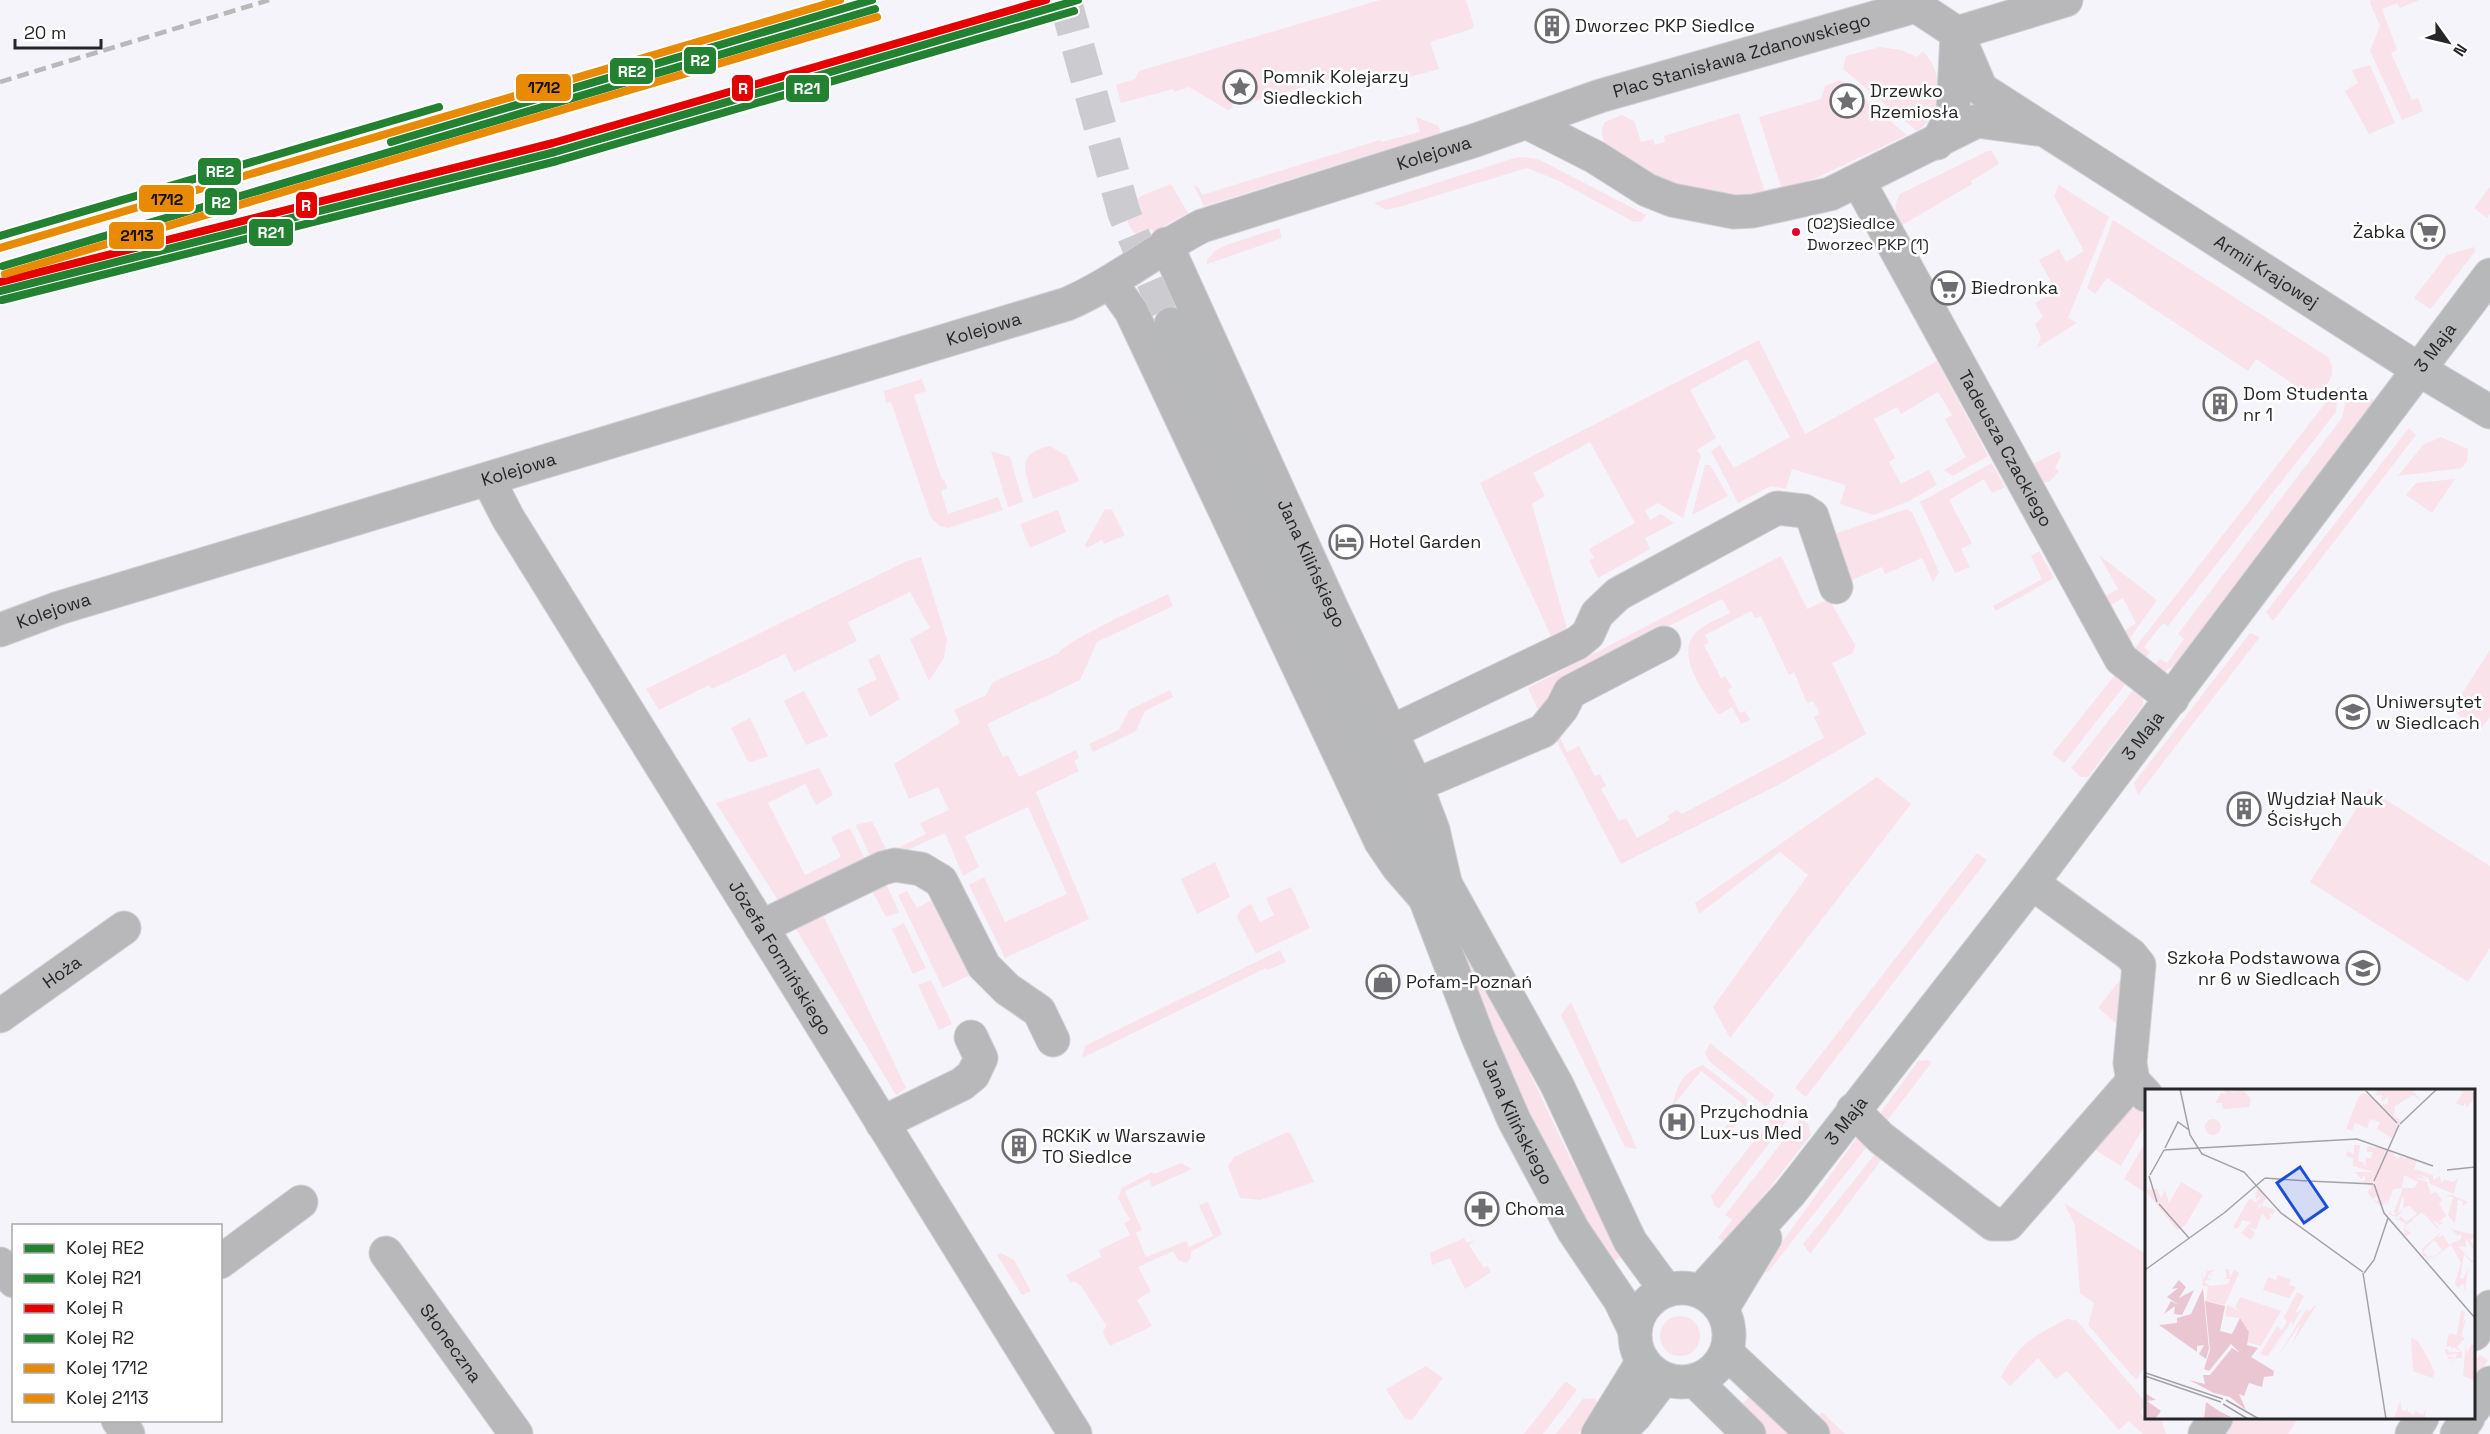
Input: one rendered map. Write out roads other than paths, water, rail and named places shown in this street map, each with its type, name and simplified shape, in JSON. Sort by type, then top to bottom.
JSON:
[{"type":"street","points":[[1957,33],[2066,0]]},
{"type":"street","name":"Plac Stanisława Zdanowskiego","points":[[1528,123],[1600,96],[1916,6],[1957,33]]},
{"type":"street","points":[[1957,33],[1981,89],[2044,130]]},
{"type":"street","points":[[1937,143],[1953,112],[1957,33]]},
{"type":"street","points":[[1595,157],[1591,120],[1600,96]]},
{"type":"street","points":[[1528,123],[1595,157],[1647,190],[1672,200],[1734,212],[1754,211],[1830,194],[1859,182],[1977,121],[2044,130]]},
{"type":"street","name":"Kolejowa","points":[[0,630],[59,608],[1067,304],[1111,283],[1166,244],[1202,226],[1528,123]]},
{"type":"street","name":"Armii Krajowej","points":[[2044,130],[2418,369],[2490,412]]},
{"type":"street","name":"Tadeusza Czackiego","points":[[1859,182],[2121,659],[2172,699]]},
{"type":"street","name":"Jana Kilińskiego","points":[[1166,244],[1391,732],[1405,796],[1436,891],[1478,1037],[1514,1120],[1573,1230],[1659,1363],[1749,1434]]},
{"type":"street","name":"3 Maja","points":[[1712,1300],[1853,1110],[2032,883],[2172,699],[2490,275]]},
{"type":"street","name":"Jana Kilińskiego","points":[[1111,283],[1131,311],[1381,842],[1398,867],[1436,891],[1557,1085],[1630,1241],[1666,1290]]},
{"type":"street","name":"Jana Kilińskiego","points":[[1171,324],[1405,796]]},
{"type":"street","name":"Józefa Formińskiego","points":[[488,479],[508,518],[1075,1434]]},
{"type":"street","points":[[1391,732],[1577,643],[1588,634],[1597,614],[1618,594],[1777,508],[1796,509],[1812,516],[1836,587]]},
{"type":"street","points":[[1405,796],[1543,731],[1562,708],[1570,692],[1664,643]]},
{"type":"street","points":[[760,927],[883,868],[895,865],[921,869],[941,881],[984,966],[1007,989],[1039,1011],[1053,1040]]},
{"type":"street","points":[[1853,1110],[1881,1138],[1993,1224],[2000,1225],[2008,1224],[2140,1088],[2130,1063],[2139,965],[2131,954],[2032,883]]},
{"type":"street","name":"Hoża","points":[[0,1016],[124,928]]},
{"type":"street","points":[[882,1123],[973,1075],[981,1058],[971,1037]]},
{"type":"street","points":[[222,1261],[301,1202]]},
{"type":"street","name":"Słoneczna","points":[[386,1253],[516,1434]]},
{"type":"street","points":[[0,1264],[12,1279]]},
{"type":"street","points":[[1617,1434],[1635,1416],[1659,1363],[1638,1318],[1644,1306],[1666,1290],[1677,1287],[1712,1300],[1730,1333],[1727,1353],[1717,1368],[1659,1363]]},
{"type":"street","points":[[1727,1353],[1813,1434]]},
{"type":"street","points":[[1598,1434],[1659,1363]]},
{"type":"street","points":[[2475,1406],[2490,1383]]},
{"type":"street","points":[[2205,1434],[2215,1419]]},
{"type":"street","points":[[2412,1434],[2421,1419]]},
{"type":"street","points":[[2457,1434],[2467,1419]]},
{"type":"tunnel","points":[[1065,0],[1124,213],[1171,324]]},
{"type":"railway","points":[[0,82],[269,0]]},
{"type":"rail line","name":"1712","points":[[0,248],[840,0]]},
{"type":"rail line","name":"RE2","points":[[391,142],[872,0]]},
{"type":"rail line","name":"R","points":[[0,282],[553,143],[1046,0]]},
{"type":"rail line","name":"RE2","points":[[0,291],[555,152],[1078,0]]},
{"type":"rail line","name":"R2","points":[[3,266],[875,9]]},
{"type":"rail line","name":"R21","points":[[2,300],[557,161],[1074,11]]},
{"type":"rail line","name":"2113","points":[[5,274],[877,17]]},
{"type":"rail line","name":"RE2","points":[[0,236],[439,107]]},
{"type":"place","name":"Dworzec PKP Siedlce","points":[[1552,26]]},
{"type":"place","name":"Pomnik Kolejarzy Siedleckich","points":[[1240,87]]},
{"type":"place","name":"Drzewko Rzemiosła","points":[[1847,101]]},
{"type":"place","name":"(02)Siedlce Dworzec PKP (1)","points":[[1796,232]]},
{"type":"place","name":"Żabka","points":[[2428,232]]},
{"type":"place","name":"Biedronka","points":[[1948,288]]},
{"type":"place","name":"Dom Studenta nr 1","points":[[2220,404]]},
{"type":"place","name":"Hotel Garden","points":[[1346,542]]},
{"type":"place","name":"Uniwersytet w Siedlcach","points":[[2353,712]]},
{"type":"place","name":"Wydział Nauk Ścisłych","points":[[2244,809]]},
{"type":"place","name":"Szkoła Podstawowa nr 6 w Siedlcach","points":[[2363,968]]},
{"type":"place","name":"Pofam-Poznań","points":[[1383,982]]},
{"type":"place","name":"Przychodnia Lux-us Med","points":[[1677,1122]]},
{"type":"place","name":"RCKiK w Warszawie TO Siedlce","points":[[1019,1146]]},
{"type":"place","name":"Choma","points":[[1482,1209]]}]
